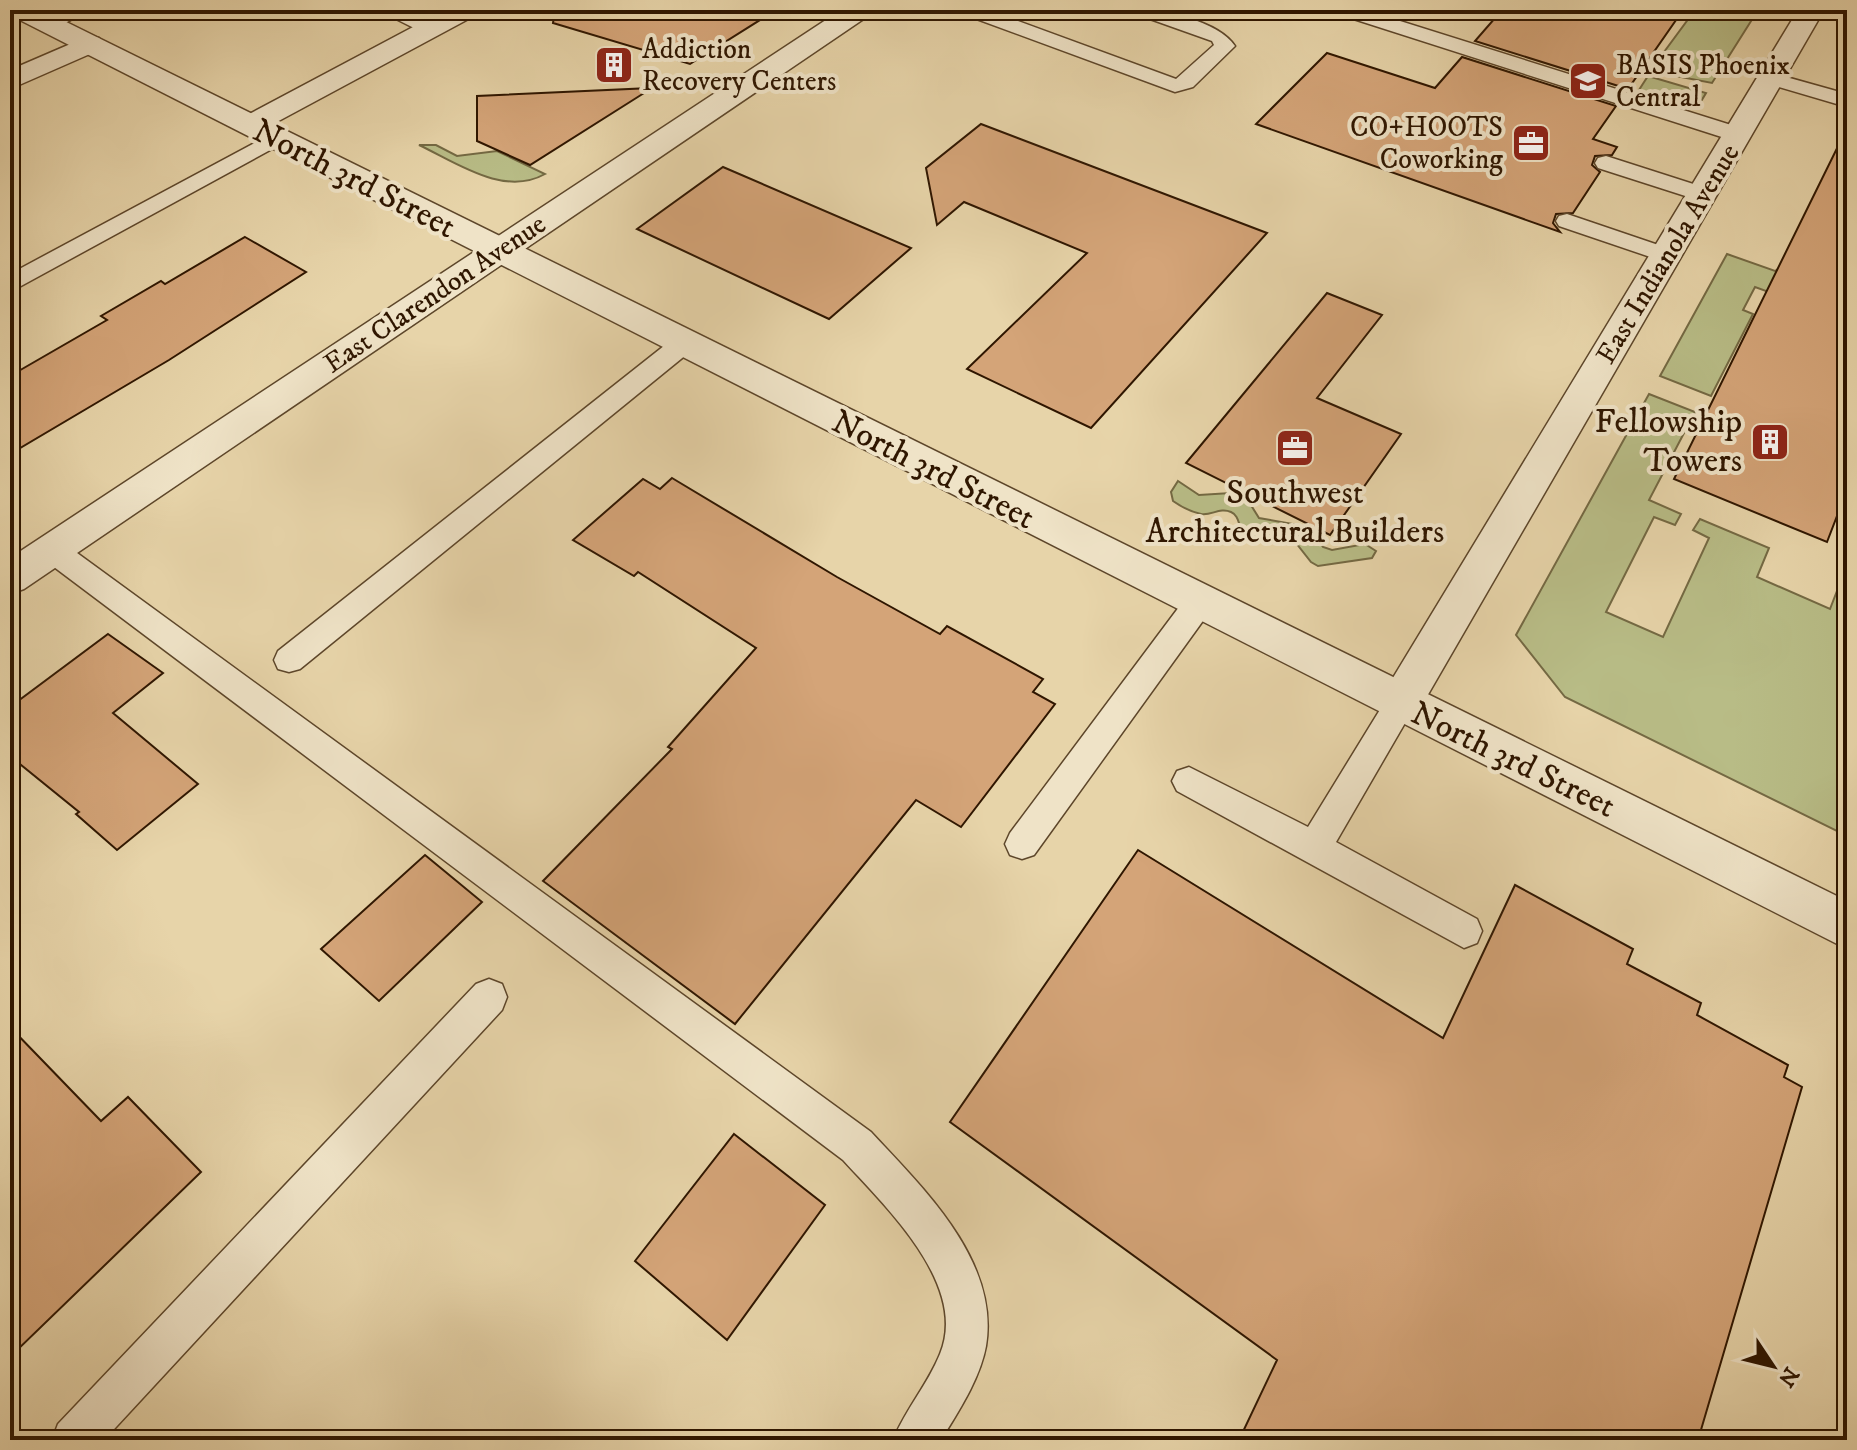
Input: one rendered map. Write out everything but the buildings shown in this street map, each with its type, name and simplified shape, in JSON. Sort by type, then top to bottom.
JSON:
[{"type":"street","points":[[263,132],[465,10]]},
{"type":"street","name":"East Clarendon Avenue","points":[[10,578],[859,10]]},
{"type":"street","name":"East Indianola Avenue","points":[[1400,704],[1811,10]]},
{"type":"street","points":[[10,81],[60,22]]},
{"type":"street","name":"North 3rd Street","points":[[60,22],[263,132],[498,252],[1847,926]]},
{"type":"lane","points":[[388,10],[431,29]]},
{"type":"lane","points":[[970,10],[1175,86],[1186,83],[1225,46],[1219,37],[1143,10]]},
{"type":"lane","points":[[1019,29],[1044,10]]},
{"type":"lane","points":[[1345,10],[1739,135]]},
{"type":"lane","points":[[1772,79],[1847,101]]},
{"type":"lane","points":[[10,284],[263,132]]},
{"type":"lane","points":[[1606,163],[1704,195]]},
{"type":"lane","points":[[1567,221],[1668,256]]},
{"type":"lane","points":[[289,660],[683,344]]},
{"type":"lane","points":[[52,550],[857,1146],[924,1220],[960,1286],[965,1317],[964,1347],[915,1440]]},
{"type":"lane","points":[[1022,844],[1199,603]]},
{"type":"lane","points":[[1314,848],[1400,704]]},
{"type":"lane","points":[[1189,781],[1464,931]]},
{"type":"lane","points":[[74,1440],[489,997]]},
{"type":"green space","points":[[1695,10],[1758,10],[1712,83],[1650,71]]},
{"type":"green space","points":[[1648,76],[1706,93],[1697,108],[1637,93]]},
{"type":"green space","points":[[419,145],[436,145],[457,156],[497,151],[545,174],[513,182],[497,180]]},
{"type":"green space","points":[[1727,254],[1775,271],[1778,269],[1819,310],[1755,287],[1743,310],[1753,314],[1711,396],[1660,376]]},
{"type":"green space","points":[[1649,394],[1695,412],[1649,500],[1681,514],[1675,525],[1654,517],[1606,612],[1663,637],[1709,538],[1693,530],[1700,519],[1769,548],[1757,577],[1830,609],[1847,565],[1847,836],[1565,697],[1516,635]]},
{"type":"green space","points":[[1178,481],[1199,495],[1231,493],[1249,502],[1259,518],[1298,525],[1314,532],[1323,547],[1332,550],[1365,544],[1376,551],[1372,558],[1318,566],[1311,562],[1292,538],[1255,538],[1244,533],[1231,512],[1223,510],[1201,514],[1176,503],[1171,492]]},
{"type":"place","name":"Addiction Recovery Centers","points":[[614,65]]},
{"type":"place","name":"BASIS Phoenix Central","points":[[1588,81]]},
{"type":"place","name":"CO+HOOTS Coworking","points":[[1531,143]]},
{"type":"place","name":"Fellowship Towers","points":[[1770,442]]},
{"type":"place","name":"Southwest Architectural Builders","points":[[1295,448]]}]
